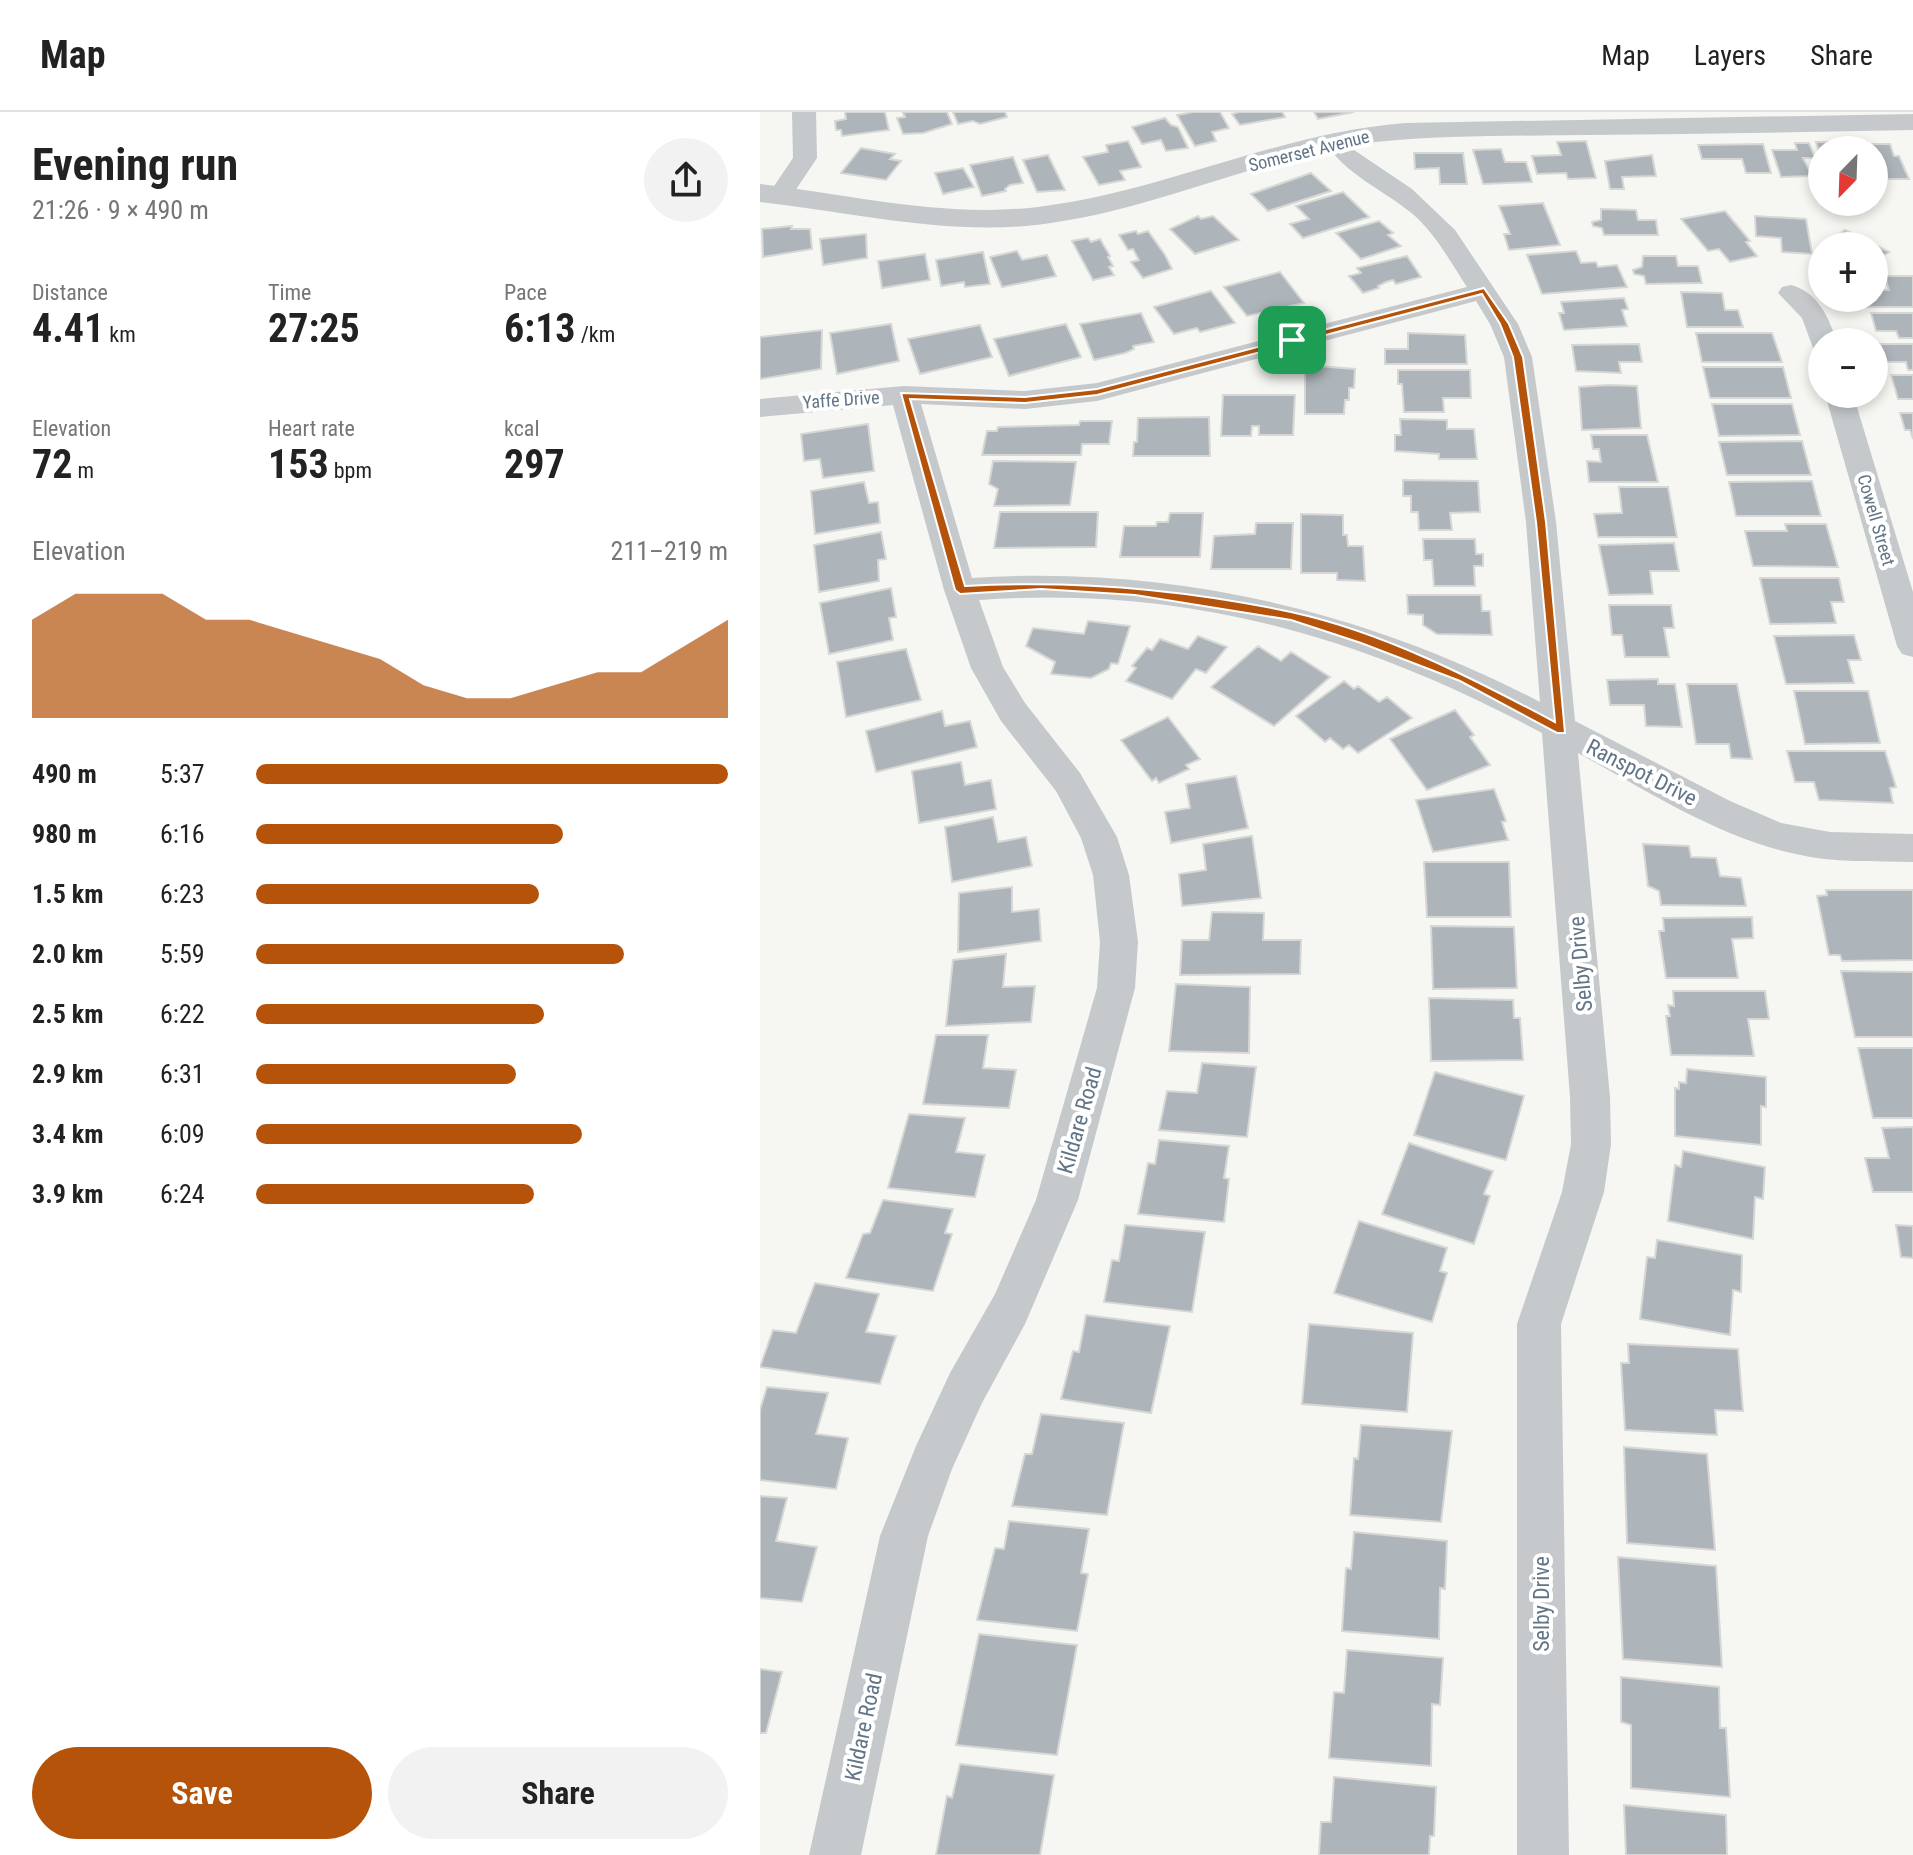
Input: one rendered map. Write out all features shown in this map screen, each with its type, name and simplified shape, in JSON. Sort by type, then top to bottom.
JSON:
[{"type":"street","points":[[770,194],[805,154],[807,145],[802,130],[804,112]]},
{"type":"street","name":"Somerset Avenue","points":[[770,194],[954,219],[1034,217],[1147,195],[1336,140],[1446,129],[1913,122]]},
{"type":"street","name":"Selby Drive","points":[[1336,140],[1345,155],[1426,213],[1466,262],[1504,324],[1518,357],[1541,522],[1561,730],[1591,1144],[1583,1192],[1539,1324],[1543,1855]]},
{"type":"street","name":"Yaffe Drive","points":[[760,408],[904,395],[1025,400],[1097,392],[1484,291]]},
{"type":"street","points":[[1791,293],[1815,315],[1819,328]]},
{"type":"street","name":"Kildare Road","points":[[835,1855],[904,1536],[932,1462],[966,1388],[1010,1309],[1057,1200],[1116,988],[1119,942],[1111,875],[1099,837],[1068,782],[1013,712],[987,668],[960,590],[904,395]]},
{"type":"street","name":"Cowell Street","points":[[1843,408],[1913,646]]},
{"type":"street","name":"Ranspot Drive","points":[[960,590],[1041,585],[1135,591],[1292,616],[1365,640],[1464,679],[1701,802],[1781,837],[1843,847],[1913,848]]},
{"type":"building","points":[[845,112],[885,112],[889,130],[842,136],[841,130],[836,130],[835,121],[846,119]]},
{"type":"building","points":[[907,112],[947,112],[952,124],[923,133],[903,134],[897,118],[905,117],[903,113]]},
{"type":"building","points":[[953,112],[1005,112],[1007,117],[980,124],[973,121],[958,124]]},
{"type":"building","points":[[1220,112],[1229,128],[1212,132],[1216,141],[1195,146],[1177,115]]},
{"type":"building","points":[[1282,112],[1285,117],[1240,125],[1232,114]]},
{"type":"building","points":[[1314,112],[1354,112],[1318,119]]},
{"type":"building","points":[[1165,118],[1178,127],[1188,148],[1166,151],[1161,140],[1142,144],[1132,127]]},
{"type":"building","points":[[1128,141],[1141,167],[1120,171],[1125,180],[1099,185],[1083,157],[1108,152],[1106,145]]},
{"type":"building","points":[[1586,141],[1596,178],[1568,179],[1566,173],[1537,174],[1532,156],[1561,155],[1557,142]]},
{"type":"building","points":[[1795,143],[1808,143],[1808,158],[1803,158],[1808,176],[1781,177],[1772,150],[1797,150]]},
{"type":"building","points":[[1763,144],[1771,173],[1746,173],[1742,159],[1702,159],[1698,145]]},
{"type":"building","points":[[1888,144],[1894,156],[1899,156],[1909,179],[1888,179]]},
{"type":"building","points":[[861,148],[895,154],[890,159],[901,161],[886,180],[841,173]]},
{"type":"building","points":[[1501,149],[1505,162],[1526,162],[1532,182],[1483,184],[1473,150]]},
{"type":"building","points":[[1414,153],[1463,153],[1467,184],[1440,184],[1439,168],[1415,169]]},
{"type":"building","points":[[1048,155],[1065,190],[1037,192],[1023,160]]},
{"type":"building","points":[[1652,155],[1656,176],[1622,177],[1624,189],[1610,189],[1605,161]]},
{"type":"building","points":[[1013,157],[1023,183],[1010,185],[1006,191],[982,196],[970,165]]},
{"type":"building","points":[[963,168],[974,187],[943,194],[935,173]]},
{"type":"building","points":[[1311,173],[1331,191],[1268,211],[1251,194]]},
{"type":"building","points":[[1343,192],[1369,217],[1303,238],[1290,224],[1309,219],[1296,206]]},
{"type":"building","points":[[1543,203],[1560,245],[1509,250],[1504,234],[1510,234],[1499,206]]},
{"type":"building","points":[[1601,209],[1636,210],[1638,220],[1656,220],[1658,235],[1604,235],[1602,228],[1593,226],[1592,222],[1601,220]]},
{"type":"building","points":[[1725,211],[1750,241],[1746,242],[1757,256],[1730,262],[1719,249],[1708,251],[1681,219]]},
{"type":"building","points":[[1198,216],[1201,219],[1213,216],[1239,240],[1195,254],[1170,229]]},
{"type":"building","points":[[1755,216],[1806,219],[1808,254],[1782,252],[1781,238],[1756,236]]},
{"type":"building","points":[[1379,221],[1393,233],[1388,235],[1401,246],[1361,259],[1336,233]]},
{"type":"building","points":[[792,226],[791,229],[810,229],[812,249],[763,257],[762,229]]},
{"type":"building","points":[[1136,231],[1138,234],[1148,231],[1172,269],[1143,278],[1131,262],[1139,260],[1133,249],[1128,250],[1119,235]]},
{"type":"building","points":[[866,234],[867,258],[823,265],[820,239]]},
{"type":"building","points":[[1088,238],[1091,242],[1100,239],[1110,256],[1113,266],[1109,267],[1114,275],[1093,280],[1072,241]]},
{"type":"building","points":[[1017,251],[1022,260],[1047,255],[1056,276],[1002,287],[990,257]]},
{"type":"building","points":[[1576,251],[1581,263],[1596,262],[1598,267],[1617,265],[1627,287],[1542,294],[1527,255]]},
{"type":"building","points":[[983,252],[990,284],[965,287],[964,282],[941,286],[936,260]]},
{"type":"building","points":[[925,254],[930,280],[882,288],[878,261]]},
{"type":"building","points":[[1407,256],[1421,277],[1396,284],[1393,280],[1363,293],[1349,276],[1361,273],[1357,268]]},
{"type":"building","points":[[1643,256],[1676,256],[1678,266],[1698,266],[1702,283],[1646,284],[1644,276],[1634,274],[1633,270],[1642,267]]},
{"type":"building","points":[[1280,272],[1304,303],[1247,316],[1224,287]]},
{"type":"building","points":[[1888,276],[1913,276],[1913,307],[1888,307]]},
{"type":"building","points":[[1211,291],[1235,323],[1200,332],[1197,328],[1174,334],[1154,307]]},
{"type":"building","points":[[1681,292],[1722,293],[1725,310],[1738,310],[1743,327],[1687,327]]},
{"type":"building","points":[[1624,298],[1628,309],[1622,310],[1627,326],[1564,330],[1559,313],[1564,313],[1561,302]]},
{"type":"building","points":[[1141,313],[1154,342],[1094,360],[1080,324]]},
{"type":"building","points":[[1871,313],[1913,313],[1913,338],[1899,338],[1896,331],[1875,328]]},
{"type":"building","points":[[891,324],[899,361],[837,374],[830,333]]},
{"type":"building","points":[[1066,324],[1081,357],[1009,376],[994,339]]},
{"type":"building","points":[[980,325],[992,357],[920,374],[908,339]]},
{"type":"building","points":[[822,330],[821,369],[760,379],[760,337]]},
{"type":"building","points":[[1408,333],[1465,335],[1467,364],[1385,364],[1385,349],[1408,349]]},
{"type":"building","points":[[1696,333],[1772,333],[1782,362],[1702,362]]},
{"type":"building","points":[[1639,344],[1642,362],[1619,362],[1621,373],[1576,371],[1572,345]]},
{"type":"building","points":[[1888,344],[1913,344],[1913,370],[1908,370],[1906,362],[1888,362]]},
{"type":"building","points":[[1305,365],[1355,369],[1354,388],[1349,388],[1344,414],[1305,414]]},
{"type":"building","points":[[1703,367],[1783,367],[1791,398],[1710,398]]},
{"type":"building","points":[[1398,370],[1470,370],[1471,398],[1443,398],[1444,412],[1404,412]]},
{"type":"building","points":[[1891,375],[1913,375],[1913,399],[1898,399]]},
{"type":"building","points":[[1637,386],[1641,428],[1582,430],[1579,387]]},
{"type":"building","points":[[1223,395],[1295,395],[1293,435],[1259,435],[1259,426],[1252,426],[1251,436],[1221,436]]},
{"type":"building","points":[[1712,404],[1792,404],[1800,435],[1719,436]]},
{"type":"building","points":[[1900,413],[1913,413],[1913,439],[1910,430],[1905,430]]},
{"type":"building","points":[[1209,417],[1210,456],[1133,456],[1138,418]]},
{"type":"building","points":[[1400,419],[1447,420],[1447,429],[1474,429],[1477,459],[1439,459],[1439,454],[1395,451],[1395,435],[1401,435]]},
{"type":"building","points":[[1080,421],[1112,421],[1109,444],[1082,444],[1081,455],[982,455],[987,431],[997,431],[998,427],[1079,425]]},
{"type":"building","points":[[868,424],[874,471],[823,478],[820,459],[804,461],[801,434]]},
{"type":"building","points":[[1591,435],[1647,435],[1658,482],[1589,482],[1587,461],[1601,462],[1599,449],[1593,449]]},
{"type":"building","points":[[1802,441],[1811,475],[1727,475],[1719,442]]},
{"type":"building","points":[[993,461],[1076,462],[1070,505],[994,506],[998,489],[989,484]]},
{"type":"building","points":[[1403,480],[1478,481],[1480,512],[1450,513],[1452,530],[1419,530],[1418,512],[1411,512],[1411,496],[1403,496]]},
{"type":"building","points":[[1812,481],[1821,516],[1736,516],[1729,482]]},
{"type":"building","points":[[864,482],[869,503],[878,502],[880,523],[815,534],[811,491]]},
{"type":"building","points":[[1619,487],[1668,487],[1677,537],[1598,537],[1594,514],[1622,513]]},
{"type":"building","points":[[1000,512],[1098,512],[1096,547],[994,548]]},
{"type":"building","points":[[1170,513],[1203,513],[1200,557],[1120,557],[1124,526],[1156,526],[1157,522],[1168,522]]},
{"type":"building","points":[[1301,514],[1343,515],[1343,535],[1347,535],[1348,546],[1363,546],[1365,581],[1337,580],[1337,573],[1301,573]]},
{"type":"building","points":[[1256,523],[1293,523],[1291,569],[1211,569],[1214,536],[1255,534]]},
{"type":"building","points":[[1785,524],[1826,524],[1838,567],[1753,566],[1745,531],[1787,531]]},
{"type":"building","points":[[881,532],[886,559],[878,560],[879,581],[819,592],[814,545]]},
{"type":"building","points":[[1423,539],[1475,539],[1476,554],[1483,554],[1483,566],[1474,566],[1475,586],[1434,586],[1432,560],[1424,560]]},
{"type":"building","points":[[1674,543],[1679,571],[1650,571],[1653,594],[1609,595],[1599,545]]},
{"type":"building","points":[[1760,578],[1839,578],[1844,602],[1831,602],[1836,623],[1770,624]]},
{"type":"building","points":[[891,588],[896,617],[889,618],[893,640],[829,654],[820,603]]},
{"type":"building","points":[[1407,595],[1481,595],[1482,611],[1490,611],[1492,635],[1437,634],[1423,625],[1423,615],[1408,614]]},
{"type":"building","points":[[1609,605],[1671,605],[1674,628],[1664,628],[1669,657],[1625,657],[1622,635],[1612,635]]},
{"type":"building","points":[[1088,621],[1130,626],[1118,664],[1111,663],[1109,669],[1091,678],[1051,674],[1055,662],[1026,646],[1033,628],[1084,634]]},
{"type":"building","points":[[1854,635],[1861,660],[1848,660],[1854,683],[1786,684],[1774,636]]},
{"type":"building","points":[[1198,636],[1227,647],[1206,673],[1196,669],[1172,699],[1126,681],[1136,668],[1132,666],[1147,648],[1152,650],[1160,639],[1188,649]]},
{"type":"building","points":[[1258,646],[1281,661],[1291,652],[1330,677],[1274,726],[1211,687]]},
{"type":"building","points":[[906,649],[921,700],[846,717],[837,662]]},
{"type":"building","points":[[1658,679],[1658,684],[1675,684],[1682,727],[1646,726],[1644,705],[1610,705],[1607,680]]},
{"type":"building","points":[[1344,681],[1354,689],[1358,686],[1379,702],[1387,697],[1412,718],[1358,753],[1349,745],[1343,749],[1330,738],[1325,742],[1296,716]]},
{"type":"building","points":[[1687,684],[1737,684],[1752,759],[1731,758],[1729,744],[1696,744]]},
{"type":"building","points":[[1794,691],[1868,691],[1880,743],[1805,744]]},
{"type":"building","points":[[1455,710],[1474,735],[1470,737],[1490,765],[1427,790],[1390,739]]},
{"type":"building","points":[[942,711],[945,726],[970,721],[977,747],[876,772],[866,731]]},
{"type":"building","points":[[1168,717],[1200,759],[1186,765],[1189,769],[1159,783],[1156,778],[1152,781],[1121,740]]},
{"type":"building","points":[[1787,751],[1885,751],[1896,787],[1890,788],[1893,803],[1819,800],[1814,782],[1795,782]]},
{"type":"building","points":[[961,762],[965,785],[991,780],[996,809],[919,823],[912,771]]},
{"type":"building","points":[[1236,776],[1248,828],[1171,843],[1165,812],[1190,808],[1186,784]]},
{"type":"building","points":[[1494,789],[1506,821],[1502,822],[1508,840],[1433,852],[1416,800]]},
{"type":"building","points":[[993,817],[998,842],[1026,837],[1032,866],[952,882],[945,827]]},
{"type":"building","points":[[1252,836],[1261,898],[1182,906],[1179,874],[1206,870],[1203,844]]},
{"type":"building","points":[[1643,844],[1689,846],[1691,857],[1716,858],[1720,876],[1741,878],[1746,906],[1661,905],[1659,891],[1648,886]]},
{"type":"building","points":[[1424,862],[1509,862],[1511,917],[1427,917]]},
{"type":"building","points":[[1012,887],[1012,912],[1039,909],[1041,941],[958,952],[959,893]]},
{"type":"building","points":[[1826,890],[1913,890],[1913,960],[1842,961],[1840,955],[1829,955],[1817,896],[1827,895]]},
{"type":"building","points":[[1212,912],[1264,913],[1263,940],[1301,940],[1300,974],[1180,975],[1182,940],[1209,940]]},
{"type":"building","points":[[1752,917],[1753,938],[1732,939],[1738,978],[1666,978],[1659,931],[1664,931],[1663,918]]},
{"type":"building","points":[[1431,926],[1514,927],[1517,988],[1433,989]]},
{"type":"building","points":[[1006,954],[1003,987],[1035,986],[1031,1022],[946,1026],[953,960]]},
{"type":"building","points":[[1841,971],[1913,972],[1913,1037],[1855,1037]]},
{"type":"building","points":[[1176,984],[1250,987],[1249,1053],[1169,1051]]},
{"type":"building","points":[[1673,991],[1765,991],[1769,1019],[1748,1019],[1754,1056],[1671,1055],[1666,1016],[1670,1016],[1668,1005],[1674,1006]]},
{"type":"building","points":[[1429,998],[1513,1000],[1514,1018],[1520,1018],[1523,1060],[1431,1061]]},
{"type":"building","points":[[936,1035],[988,1035],[983,1068],[1016,1070],[1009,1108],[923,1104]]},
{"type":"building","points":[[1858,1048],[1913,1048],[1913,1118],[1873,1118]]},
{"type":"building","points":[[1202,1063],[1256,1067],[1247,1137],[1159,1130],[1167,1091],[1197,1093]]},
{"type":"building","points":[[1687,1069],[1766,1077],[1766,1107],[1761,1106],[1761,1145],[1675,1136],[1675,1088],[1679,1089],[1679,1082],[1686,1083]]},
{"type":"building","points":[[1435,1072],[1524,1096],[1506,1160],[1414,1135]]},
{"type":"building","points":[[909,1114],[965,1118],[956,1152],[985,1155],[975,1197],[888,1188]]},
{"type":"building","points":[[1913,1127],[1913,1192],[1873,1192],[1865,1158],[1889,1158],[1882,1128]]},
{"type":"building","points":[[1159,1140],[1229,1146],[1224,1178],[1229,1179],[1224,1222],[1138,1214],[1148,1163],[1155,1164]]},
{"type":"building","points":[[1409,1143],[1493,1171],[1484,1194],[1490,1196],[1474,1244],[1382,1214]]},
{"type":"building","points":[[1683,1151],[1765,1167],[1763,1199],[1755,1197],[1753,1239],[1668,1221],[1675,1165],[1681,1167]]},
{"type":"building","points":[[883,1200],[953,1209],[945,1233],[952,1234],[933,1291],[846,1278],[863,1234],[870,1233]]},
{"type":"building","points":[[1359,1221],[1447,1248],[1440,1271],[1447,1273],[1432,1322],[1334,1293]]},
{"type":"building","points":[[1125,1225],[1205,1232],[1192,1312],[1104,1302],[1112,1260],[1119,1261]]},
{"type":"building","points":[[1896,1225],[1913,1226],[1913,1258],[1901,1257]]},
{"type":"building","points":[[1657,1240],[1742,1255],[1741,1292],[1733,1290],[1730,1335],[1640,1319],[1647,1257],[1655,1258]]},
{"type":"building","points":[[815,1283],[879,1294],[866,1332],[896,1336],[880,1384],[760,1367],[773,1330],[796,1333]]},
{"type":"building","points":[[1086,1315],[1170,1326],[1151,1413],[1061,1399],[1073,1351],[1079,1352]]},
{"type":"building","points":[[1309,1324],[1413,1333],[1407,1412],[1302,1404]]},
{"type":"building","points":[[1628,1344],[1738,1349],[1743,1411],[1715,1410],[1717,1435],[1625,1430],[1621,1363],[1629,1363]]},
{"type":"building","points":[[767,1387],[828,1393],[816,1434],[848,1438],[836,1489],[760,1480],[760,1410]]},
{"type":"building","points":[[1041,1414],[1124,1423],[1107,1515],[1012,1506],[1025,1454],[1032,1454]]},
{"type":"building","points":[[1361,1425],[1452,1431],[1441,1522],[1350,1515],[1354,1458],[1358,1459]]},
{"type":"building","points":[[1624,1447],[1707,1454],[1715,1550],[1627,1543]]},
{"type":"building","points":[[760,1496],[787,1498],[776,1541],[817,1547],[802,1602],[760,1598]]},
{"type":"building","points":[[1009,1521],[1089,1529],[1081,1573],[1088,1574],[1077,1631],[977,1620],[995,1548],[1004,1549]]},
{"type":"building","points":[[1354,1532],[1447,1541],[1445,1589],[1440,1588],[1439,1639],[1342,1631],[1346,1568],[1351,1569]]},
{"type":"building","points":[[1618,1557],[1716,1566],[1722,1667],[1623,1659]]},
{"type":"building","points":[[979,1634],[1077,1645],[1057,1755],[956,1745]]},
{"type":"building","points":[[1347,1650],[1443,1658],[1440,1705],[1432,1704],[1431,1766],[1329,1758],[1334,1692],[1344,1693]]},
{"type":"building","points":[[760,1669],[782,1672],[766,1733],[760,1733]]},
{"type":"building","points":[[1621,1677],[1719,1687],[1720,1728],[1726,1728],[1730,1797],[1631,1788],[1631,1725],[1621,1722]]},
{"type":"building","points":[[960,1764],[1054,1775],[1040,1855],[936,1855],[947,1796],[952,1798]]},
{"type":"building","points":[[1334,1777],[1436,1787],[1434,1836],[1430,1836],[1429,1855],[1319,1855],[1321,1822],[1331,1822]]},
{"type":"building","points":[[1624,1805],[1726,1815],[1727,1855],[1626,1855]]},
{"type":"route","points":[[1484,291],[1504,324],[1518,357],[1541,522],[1561,730],[1464,679],[1365,640],[1292,616],[1135,591],[1041,585],[960,590],[904,395],[1025,400],[1097,392],[1292,340],[1484,291]]}]
